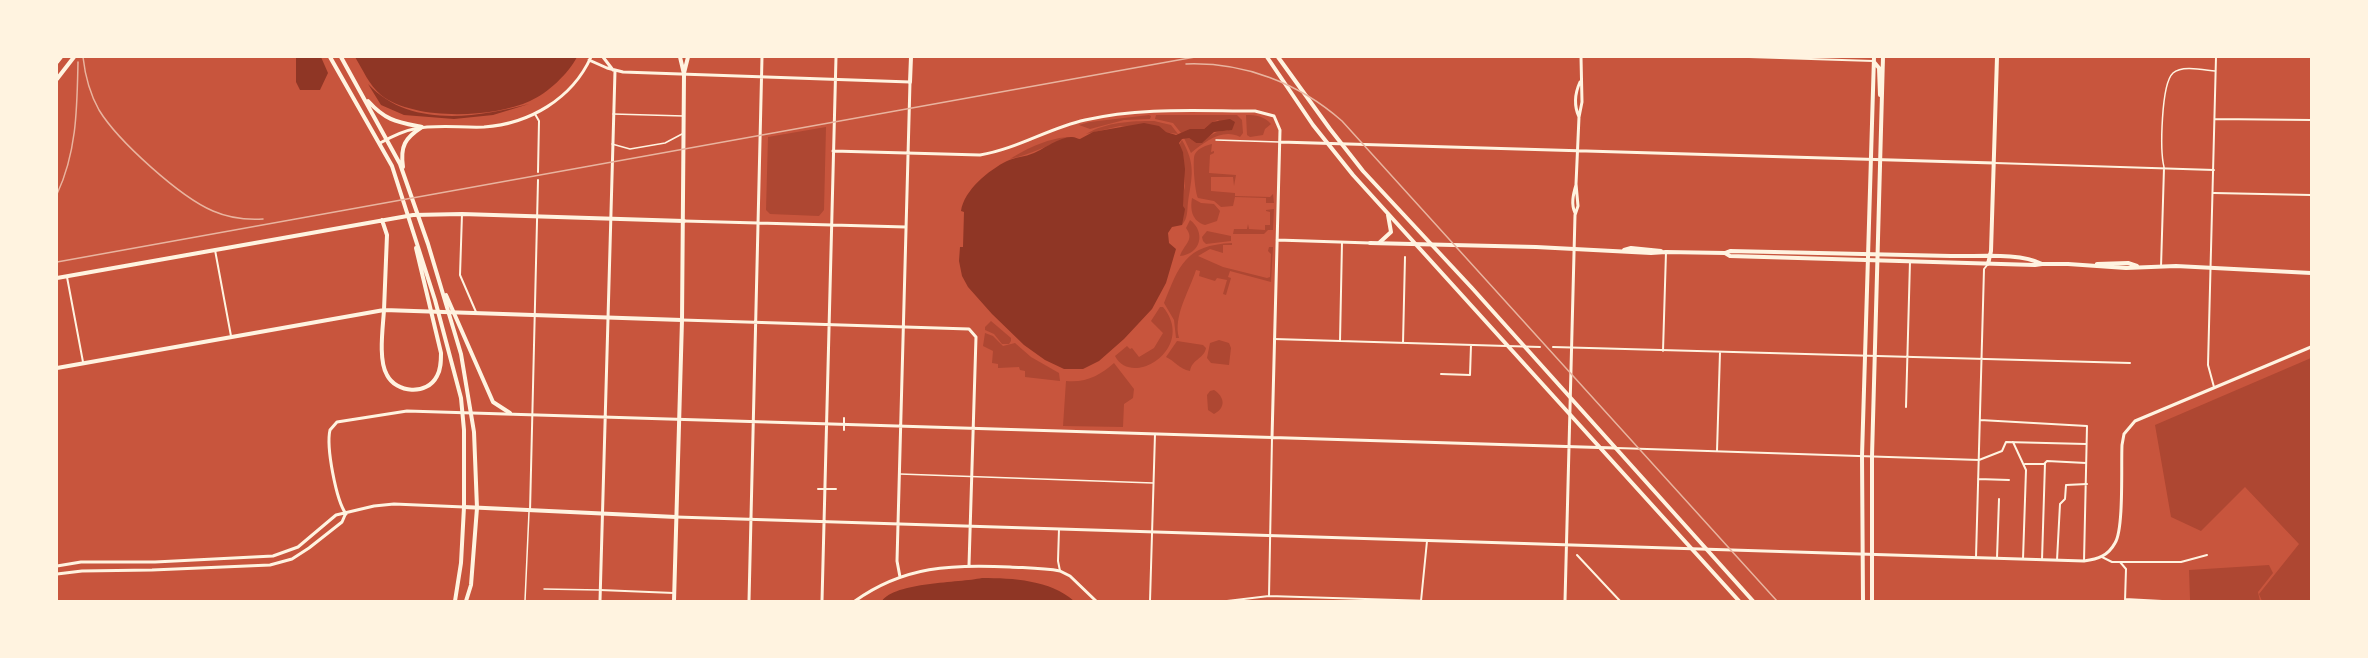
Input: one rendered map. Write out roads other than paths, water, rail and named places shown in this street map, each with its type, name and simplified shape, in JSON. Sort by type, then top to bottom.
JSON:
[{"type":"main road","points":[[57,62],[61,57]]},
{"type":"main road","points":[[57,79],[74,57]]},
{"type":"main road","points":[[330,57],[392,166],[435,300],[460,398],[464,430],[464,507],[461,563],[455,601]]},
{"type":"main road","points":[[341,57],[404,174],[461,354],[474,432],[477,508],[471,585],[466,601]]},
{"type":"main road","points":[[680,57],[684,74]]},
{"type":"main road","points":[[674,601],[684,221],[684,74],[688,57]]},
{"type":"main road","points":[[910,82],[911,57]]},
{"type":"main road","points":[[1267,57],[1335,153],[1739,601]]},
{"type":"main road","points":[[1278,57],[1348,153],[1753,601]]},
{"type":"main road","points":[[1988,264],[1991,257],[1997,57]]},
{"type":"main road","points":[[1872,601],[1872,456],[1882,58]]},
{"type":"main road","points":[[1874,59],[1879,68],[1882,101]]},
{"type":"main road","points":[[1863,601],[1862,456],[1874,59]]},
{"type":"main road","points":[[363,96],[378,112],[391,121],[422,128]]},
{"type":"main road","points":[[404,174],[401,149],[405,140],[422,128]]},
{"type":"main road","points":[[1379,243],[1391,232],[1387,212]]},
{"type":"main road","points":[[57,278],[382,220],[433,214],[684,221]]},
{"type":"main road","points":[[382,220],[387,235],[382,361],[385,374],[393,384],[404,390],[418,390],[428,386],[437,378],[441,366],[441,353],[419,266],[414,235]]},
{"type":"main road","points":[[1370,243],[1623,250],[1630,248],[1666,252],[1878,253],[1991,257],[2035,260],[2042,264]]},
{"type":"main road","points":[[1725,253],[1730,256],[2035,266],[2042,264],[2093,265],[2106,262],[2139,266],[2311,273]]},
{"type":"main road","points":[[439,279],[493,402],[510,413]]},
{"type":"main road","points":[[57,368],[384,310],[682,320]]},
{"type":"main road","points":[[464,507],[676,517]]},
{"type":"street","points":[[600,601],[615,71],[603,57]]},
{"type":"street","points":[[748,601],[762,57]]},
{"type":"street","points":[[822,601],[836,57]]},
{"type":"street","points":[[1565,601],[1575,215],[1578,207],[1577,150],[1582,102],[1581,57]]},
{"type":"street","points":[[1749,57],[1874,59]]},
{"type":"street","points":[[2214,387],[2209,372],[2216,57]]},
{"type":"street","points":[[380,142],[411,129],[498,125],[535,114],[565,93],[579,78],[590,59],[615,71],[910,82],[897,568],[900,577]]},
{"type":"street","points":[[833,151],[980,155],[1083,120],[1149,111],[1255,111],[1274,116],[1279,123],[1280,142],[1269,597]]},
{"type":"street","points":[[535,114],[539,121],[537,172]]},
{"type":"street","points":[[2216,119],[2311,120]]},
{"type":"street","points":[[1280,142],[2214,170]]},
{"type":"street","points":[[2162,267],[2164,168]]},
{"type":"street","points":[[530,511],[537,180]]},
{"type":"street","points":[[2214,193],[2311,195]]},
{"type":"street","points":[[462,214],[460,275],[476,312]]},
{"type":"street","points":[[684,221],[906,227]]},
{"type":"street","points":[[1278,240],[1370,243]]},
{"type":"street","points":[[1340,340],[1342,242]]},
{"type":"street","points":[[215,250],[231,337]]},
{"type":"street","points":[[1663,351],[1666,252]]},
{"type":"street","points":[[1404,343],[1406,257]]},
{"type":"street","points":[[1906,407],[1910,261]]},
{"type":"street","points":[[1976,557],[1984,269],[1988,264]]},
{"type":"street","points":[[67,277],[83,363]]},
{"type":"street","points":[[682,320],[967,329],[974,333],[976,337],[969,565]]},
{"type":"street","points":[[1274,339],[1540,347]]},
{"type":"street","points":[[1442,374],[1470,375],[1471,345]]},
{"type":"street","points":[[1553,347],[2130,363]]},
{"type":"street","points":[[676,517],[2084,561],[2102,557],[2109,551],[2118,536],[2122,442],[2124,434],[2135,421],[2311,347]]},
{"type":"street","points":[[1717,452],[1720,352]]},
{"type":"street","points":[[346,513],[340,505],[329,433],[337,422],[407,411],[1979,460],[2002,452],[2007,442],[2086,444]]},
{"type":"street","points":[[843,430],[844,418]]},
{"type":"street","points":[[1980,420],[2085,424],[2087,484],[2084,561]]},
{"type":"street","points":[[1150,601],[1155,434]]},
{"type":"street","points":[[2013,442],[2026,470],[2023,559]]},
{"type":"street","points":[[2024,464],[2047,461],[2086,463]]},
{"type":"street","points":[[2042,560],[2045,463]]},
{"type":"street","points":[[1978,479],[2009,480]]},
{"type":"street","points":[[2057,560],[2060,504],[2065,499],[2066,485],[2087,484]]},
{"type":"street","points":[[818,489],[836,489]]},
{"type":"street","points":[[1997,558],[1999,499]]},
{"type":"street","points":[[57,566],[81,562],[157,562],[278,555],[298,547],[336,515],[394,504],[464,507]]},
{"type":"street","points":[[57,574],[82,571],[274,564],[292,559],[309,549],[342,522],[346,513]]},
{"type":"street","points":[[1059,529],[1060,571]]},
{"type":"street","points":[[1421,601],[1427,541]]},
{"type":"street","points":[[1578,555],[1620,601]]},
{"type":"street","points":[[2102,557],[2112,562],[2181,561],[2207,555]]},
{"type":"street","points":[[2120,562],[2126,569],[2125,600],[2162,601]]},
{"type":"street","points":[[855,601],[900,577],[941,567],[969,565],[1060,571],[1070,576],[1096,601]]},
{"type":"street","points":[[600,590],[674,593]]},
{"type":"street","points":[[1227,601],[1269,597],[1429,601]]},
{"type":"lane","points":[[2164,168],[2164,103],[2169,79],[2178,70],[2216,71]]},
{"type":"lane","points":[[612,114],[684,117]]},
{"type":"lane","points":[[612,144],[630,148],[664,143],[684,132]]},
{"type":"lane","points":[[1216,140],[1280,142]]},
{"type":"lane","points":[[900,474],[1154,483]]},
{"type":"lane","points":[[525,601],[530,511]]},
{"type":"lane","points":[[544,589],[600,590]]},
{"type":"railway","points":[[83,57],[88,84],[99,110],[120,137],[151,167],[184,194],[213,211],[238,218],[263,219]]},
{"type":"railway","points":[[57,262],[1195,57]]},
{"type":"railway","points":[[57,194],[69,162],[75,129],[78,62]]},
{"type":"railway","points":[[1186,64],[1229,67],[1270,78],[1308,96],[1342,121],[1777,601]]}]
